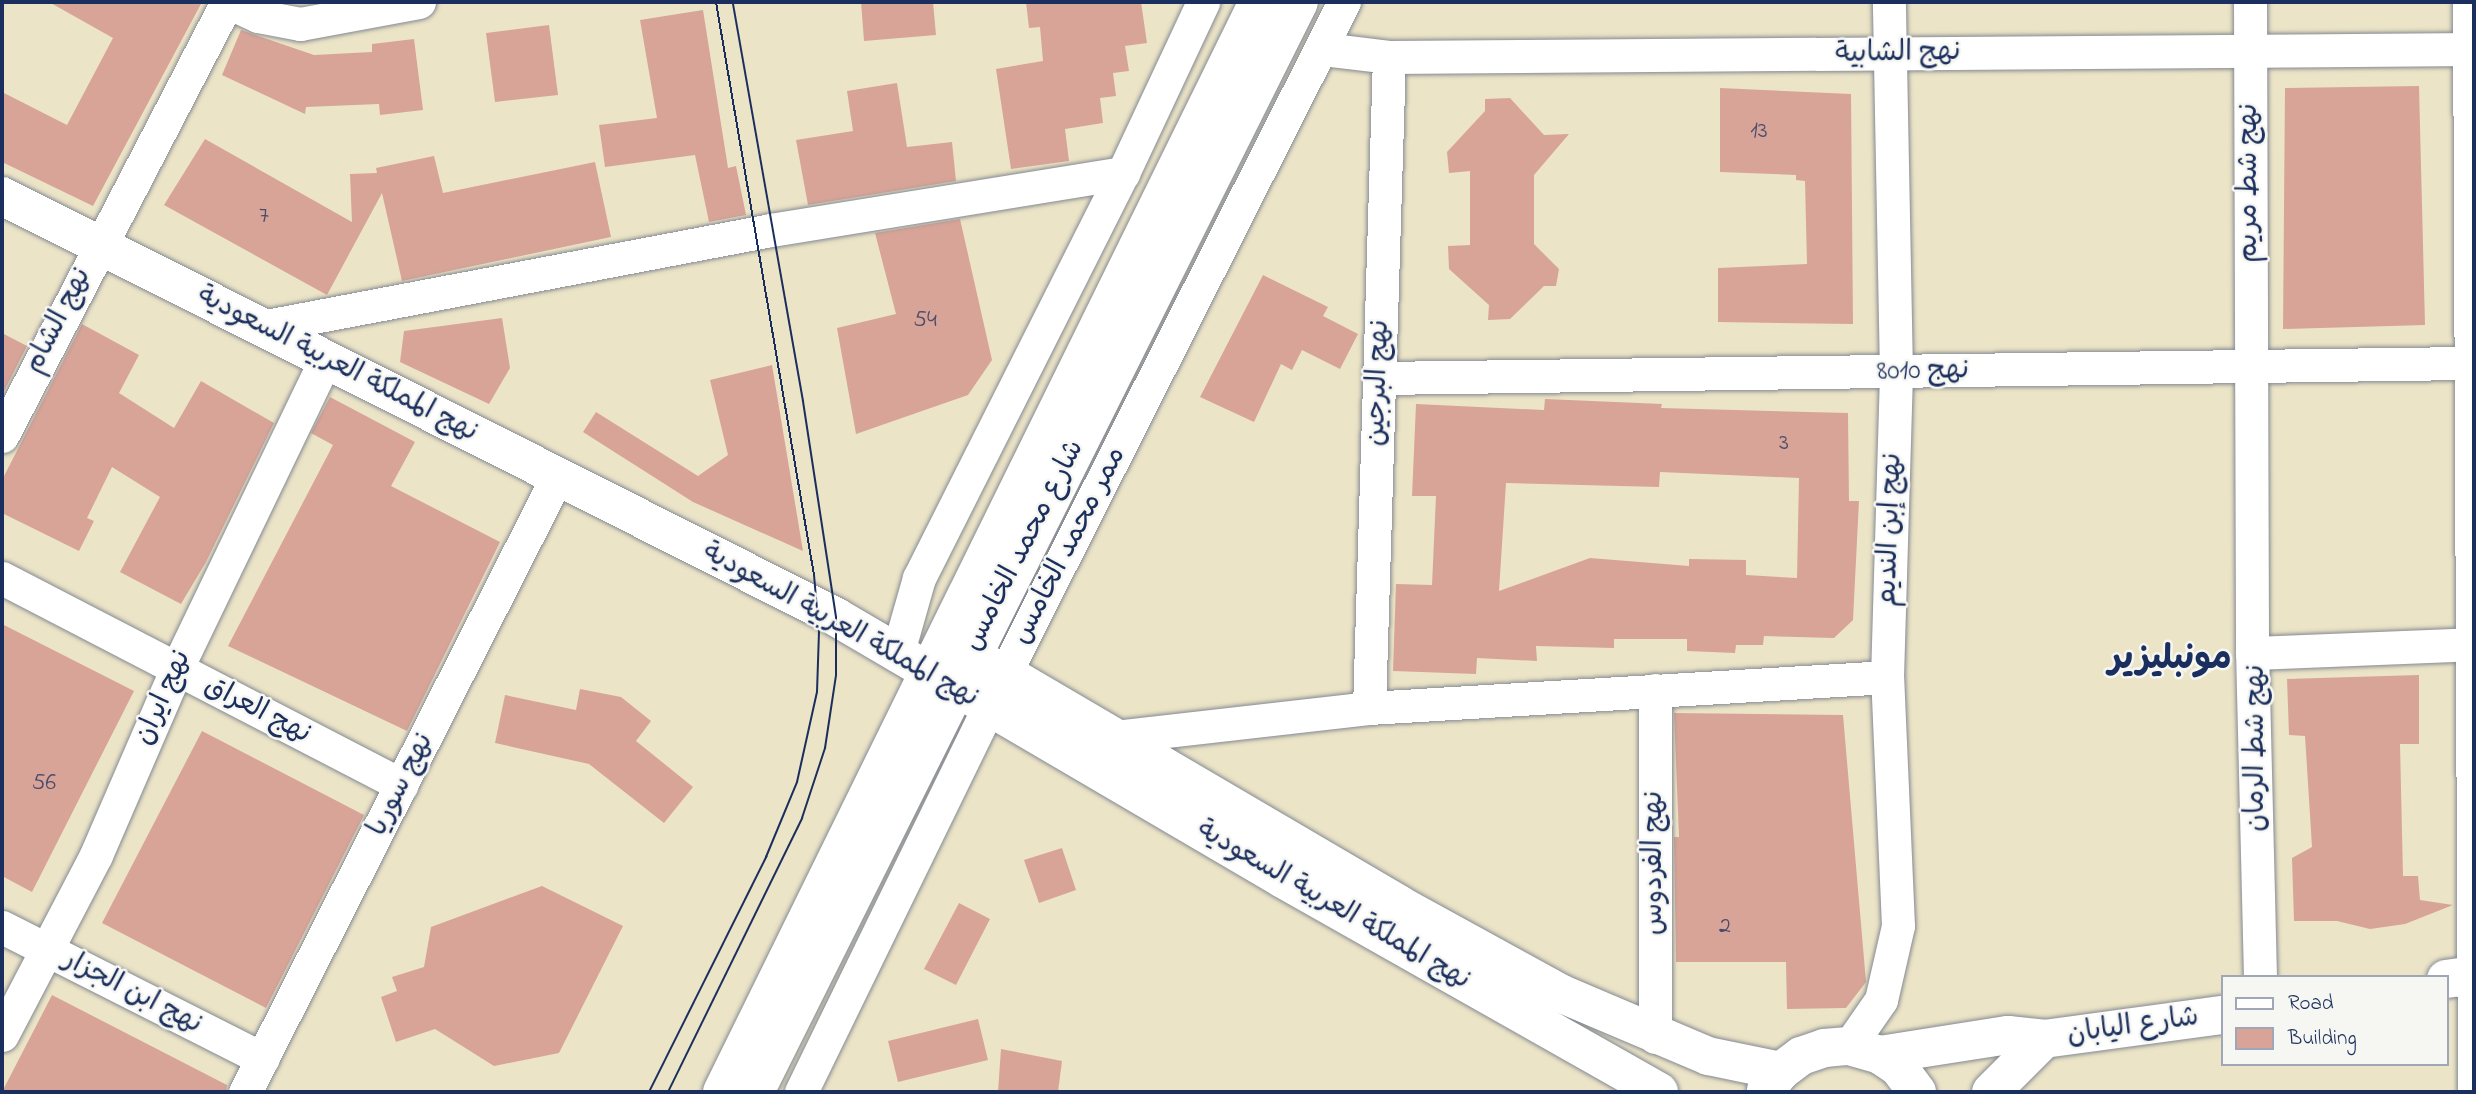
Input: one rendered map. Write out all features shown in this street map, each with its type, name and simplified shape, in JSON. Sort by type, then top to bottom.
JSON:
[{"type":"main road","name":"شارع محمد الخامس","points":[[755,1092],[948,666],[1258,2]]},
{"type":"main road","name":"شارع محمد الخامس","points":[[722,1092],[1299,2]]},
{"type":"main road","name":"نهج المملكة العربية السعودية","points":[[2,196],[836,617],[897,655],[948,666],[997,690],[1114,737],[1499,960],[1655,1037],[1773,1081],[1824,1048],[1864,1051]]},
{"type":"main road","name":"نهج المملكة العربية السعودية","points":[[997,690],[1659,1092]]},
{"type":"main road","points":[[2448,979],[2474,975]]},
{"type":"main road","name":"شارع اليابان","points":[[1864,1051],[2008,1035],[2043,1039],[2220,1015]]},
{"type":"main road","name":"شارع اليابان","points":[[1991,1092],[2043,1039]]},
{"type":"main road","points":[[1864,1051],[1899,1068],[1917,1092]]},
{"type":"street","points":[[227,2],[258,16],[300,24],[419,2]]},
{"type":"street","name":"نهج الشام","points":[[2,436],[98,244],[227,2]]},
{"type":"street","points":[[897,655],[919,578],[1123,173],[1203,2]]},
{"type":"street","name":"ممر محمد الخامس","points":[[801,1092],[997,690],[1323,49],[1344,2]]},
{"type":"street","name":"نهج إبن النديم","points":[[1864,1051],[1881,1000],[1898,926],[1887,677],[1896,373],[1887,55],[1889,2]]},
{"type":"street","name":"نهج شط مريم","points":[[2250,2],[2249,364],[2252,653]]},
{"type":"street","points":[[2469,2],[2472,49],[2468,363],[2474,1092]]},
{"type":"street","name":"نهج الشابية","points":[[1323,49],[1389,57],[2472,49]]},
{"type":"street","name":"نهج البرجين","points":[[1369,708],[1389,57]]},
{"type":"street","points":[[261,327],[771,230],[1123,173]]},
{"type":"street","name":"نهج ايران","points":[[2,1035],[96,855],[176,670],[326,360]]},
{"type":"street","name":"نهج 8010","points":[[1379,378],[1896,373],[2249,364],[2468,363]]},
{"type":"street","name":"نهج سوريا","points":[[245,1092],[557,477]]},
{"type":"street","name":"نهج العراق","points":[[2,578],[402,785]]},
{"type":"street","name":"نهج شط الرمان","points":[[2260,975],[2252,653],[2472,644]]},
{"type":"street","points":[[1114,737],[1369,708],[1887,677]]},
{"type":"street","name":"نهج الفردوس","points":[[1655,690],[1655,1037]]},
{"type":"street","name":"نهج ابن الجزار","points":[[2,927],[263,1059]]},
{"type":"building","points":[[49,2],[202,2],[93,206],[2,162],[2,92],[67,125],[113,38]]},
{"type":"building","points":[[861,2],[933,2],[936,35],[864,41]]},
{"type":"building","points":[[1026,2],[1141,2],[1147,43],[1125,46],[1129,71],[1113,73],[1116,96],[1100,98],[1103,123],[1065,129],[1069,161],[1011,169],[996,69],[1043,61],[1040,27],[1029,28]]},
{"type":"building","points":[[703,10],[728,168],[736,166],[746,215],[709,222],[695,155],[605,167],[599,125],[657,118],[640,20]]},
{"type":"building","points":[[549,25],[558,95],[495,102],[486,33]]},
{"type":"building","points":[[241,30],[314,55],[372,52],[372,44],[414,39],[423,110],[380,115],[379,104],[306,107],[305,114],[222,75]]},
{"type":"building","points":[[897,83],[907,147],[952,142],[956,181],[808,205],[796,140],[853,131],[847,91]]},
{"type":"building","points":[[2419,86],[2425,325],[2283,329],[2285,88]]},
{"type":"building","points":[[1720,88],[1851,94],[1853,324],[1718,322],[1718,268],[1807,264],[1805,181],[1796,180],[1796,175],[1720,172]]},
{"type":"building","points":[[1510,98],[1544,135],[1569,134],[1534,175],[1534,244],[1559,269],[1556,286],[1544,286],[1510,319],[1488,320],[1489,305],[1449,269],[1448,246],[1470,245],[1470,171],[1449,173],[1447,152],[1485,111],[1485,99]]},
{"type":"building","points":[[205,139],[352,222],[350,174],[377,173],[376,168],[434,156],[443,193],[595,162],[611,237],[402,281],[382,193],[327,295],[164,205]]},
{"type":"building","points":[[960,219],[992,360],[968,395],[856,434],[837,328],[896,314],[875,233]]},
{"type":"building","points":[[1263,275],[1328,307],[1323,316],[1358,334],[1340,369],[1302,350],[1292,370],[1281,364],[1254,422],[1200,397]]},
{"type":"building","points":[[502,318],[510,368],[489,404],[400,362],[404,331]]},
{"type":"building","points":[[82,324],[139,355],[119,393],[174,428],[201,381],[274,423],[206,562],[181,604],[120,572],[160,497],[112,467],[87,518],[94,521],[79,551],[2,513],[2,480]]},
{"type":"building","points":[[2,333],[27,346],[2,395]]},
{"type":"building","points":[[772,365],[803,551],[693,502],[583,432],[596,412],[698,476],[728,455],[710,380]]},
{"type":"building","points":[[330,397],[415,442],[391,486],[500,542],[407,731],[228,646],[333,445],[311,433]]},
{"type":"building","points":[[1545,399],[1662,404],[1661,408],[1848,413],[1849,501],[1859,501],[1853,620],[1834,638],[1764,636],[1763,645],[1736,645],[1735,653],[1687,651],[1687,639],[1614,639],[1614,648],[1536,646],[1537,661],[1477,658],[1476,674],[1393,671],[1396,584],[1432,585],[1436,496],[1412,496],[1416,404],[1544,410]],"holes":[[[1660,472],[1799,478],[1797,578],[1746,575],[1746,560],[1689,559],[1689,566],[1590,558],[1499,591],[1506,483],[1659,487]]]},
{"type":"building","points":[[2,624],[134,691],[32,892],[2,876]]},
{"type":"building","points":[[2419,675],[2419,744],[2400,744],[2403,876],[2418,876],[2420,900],[2453,905],[2405,924],[2370,929],[2337,921],[2294,921],[2292,858],[2312,847],[2305,736],[2289,735],[2287,679]]},
{"type":"building","points":[[580,689],[621,697],[651,721],[636,741],[693,787],[664,823],[589,764],[495,743],[505,695],[576,710]]},
{"type":"building","points":[[1674,713],[1843,715],[1866,982],[1846,1008],[1787,1009],[1786,962],[1676,962],[1674,837],[1679,837]]},
{"type":"building","points":[[202,731],[364,815],[266,1008],[102,923]]},
{"type":"building","points":[[1062,848],[1076,890],[1039,903],[1024,860]]},
{"type":"building","points":[[542,886],[623,926],[559,1053],[494,1066],[435,1029],[396,1042],[381,997],[397,991],[392,977],[424,967],[431,927]]},
{"type":"building","points":[[959,903],[990,919],[956,985],[924,969]]},
{"type":"building","points":[[52,995],[227,1085],[226,1092],[2,1092]]},
{"type":"building","points":[[978,1019],[988,1060],[898,1082],[888,1041]]},
{"type":"building","points":[[1001,1049],[1062,1061],[1058,1092],[998,1092]]},
{"type":"tram line","points":[[649,1092],[766,857],[797,782],[817,692],[819,632],[814,575],[716,2]]},
{"type":"tram line","points":[[668,1092],[802,818],[825,748],[836,675],[836,617],[803,401],[733,2]]},
{"type":"district","name":"مونبليزير","points":[[2170,660]]}]
